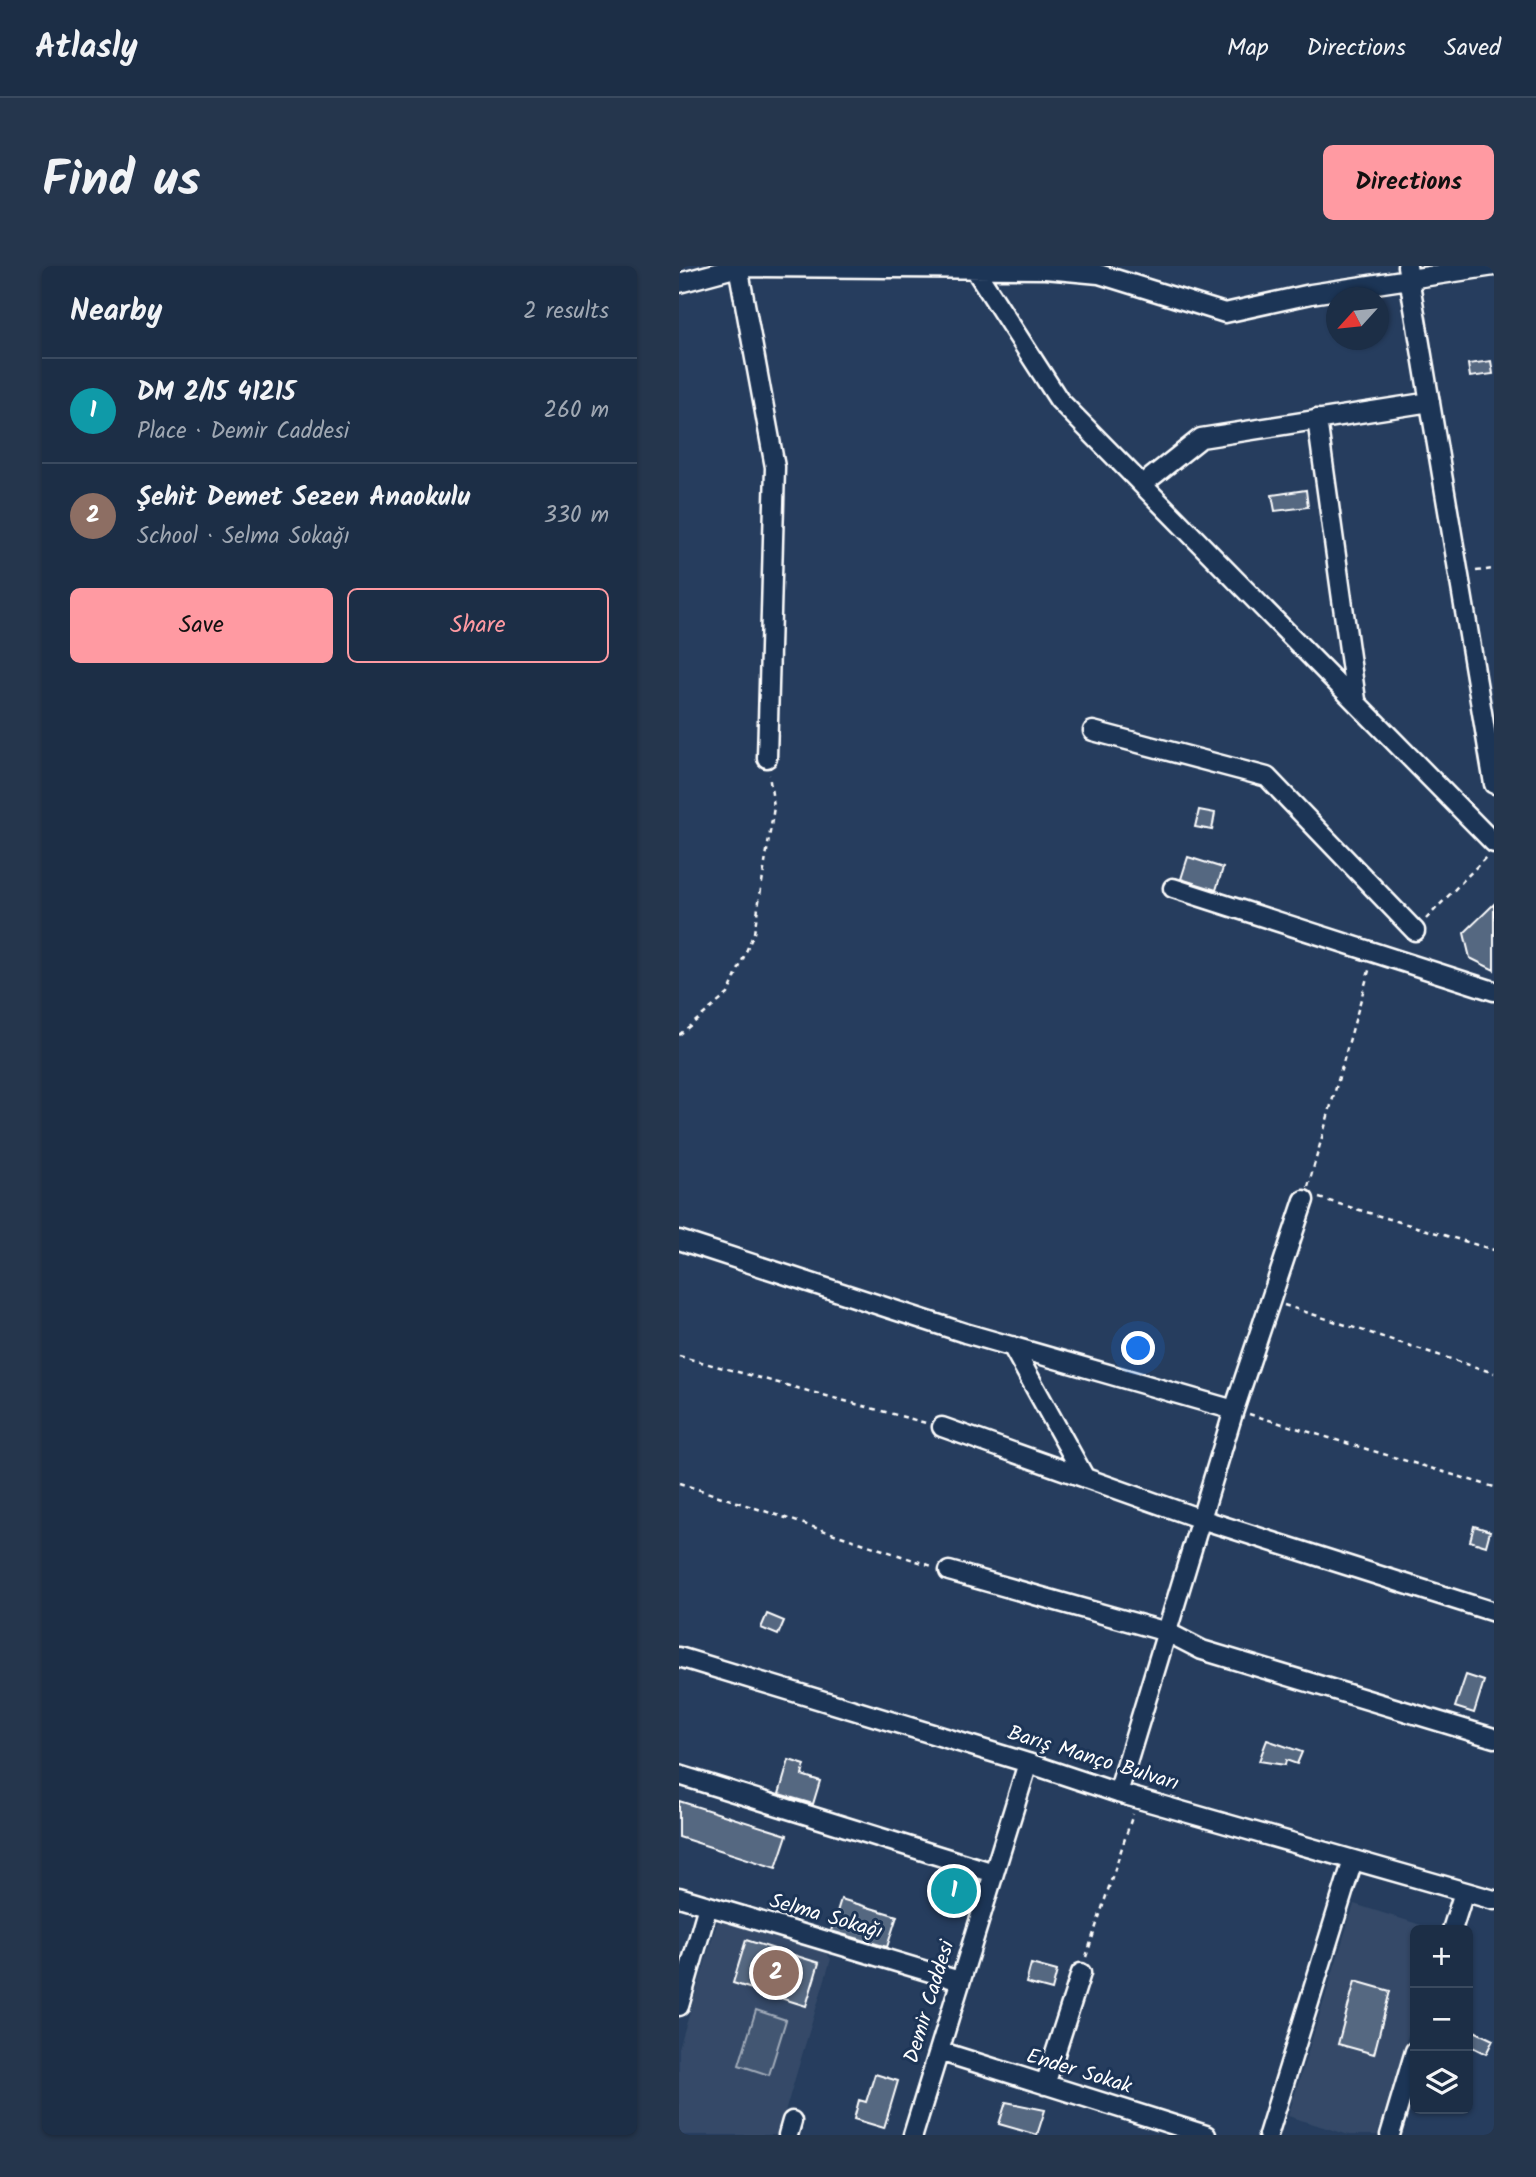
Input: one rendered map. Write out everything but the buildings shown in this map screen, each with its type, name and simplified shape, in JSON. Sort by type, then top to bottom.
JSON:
[{"type":"street","points":[[738,266],[775,467],[767,758]]},
{"type":"street","points":[[679,283],[738,266],[974,268],[1099,274],[1225,313],[1408,273],[1494,266]]},
{"type":"street","points":[[974,268],[1059,400],[1494,843]]},
{"type":"street","points":[[1408,273],[1494,783]]},
{"type":"street","points":[[1143,484],[1201,438],[1430,402]]},
{"type":"street","points":[[1317,419],[1356,700]]},
{"type":"street","points":[[1093,731],[1267,777],[1415,931]]},
{"type":"street","points":[[1173,888],[1494,991]]},
{"type":"street","points":[[1118,1793],[1234,1410],[1305,1197]]},
{"type":"street","points":[[679,1240],[1011,1346],[1234,1410]]},
{"type":"street","points":[[1011,1346],[1086,1478]]},
{"type":"street","points":[[942,1427],[1201,1519],[1494,1612]]},
{"type":"street","points":[[949,1571],[1167,1632],[1202,1650],[1494,1738]]},
{"type":"street","name":"Barış Manço Bulvarı","points":[[679,1657],[1118,1793],[1494,1900]]},
{"type":"street","name":"Demir Caddesi","points":[[913,2135],[1028,1763]]},
{"type":"street","points":[[679,1775],[994,1872]]},
{"type":"street","points":[[1268,2135],[1353,1860]]},
{"type":"street","points":[[1454,1925],[1464,1892]]},
{"type":"street","name":"Selma Sokağı","points":[[679,1897],[960,1981]]},
{"type":"street","points":[[679,2006],[708,1906]]},
{"type":"street","points":[[1045,2085],[1081,1973]]},
{"type":"street","name":"Ender Sokak","points":[[939,2050],[1206,2135]]},
{"type":"street","points":[[1390,2135],[1410,2068]]},
{"type":"path","points":[[1459,574],[1494,569]]},
{"type":"path","points":[[679,1035],[728,994],[754,933],[774,807],[767,758]]},
{"type":"path","points":[[1415,931],[1494,849]]},
{"type":"path","points":[[1373,954],[1305,1197],[1494,1250]]},
{"type":"path","points":[[1271,1301],[1494,1373]]},
{"type":"path","points":[[679,1356],[942,1427]]},
{"type":"path","points":[[1234,1410],[1494,1487]]},
{"type":"path","points":[[679,1483],[949,1571]]},
{"type":"path","points":[[1081,1973],[1119,1851],[1139,1798]]},
{"type":"shaded area","points":[[1354,1904],[1421,1925],[1410,1925],[1410,2029],[1377,2135],[1349,2135],[1288,2116]]},
{"type":"shaded area","points":[[725,1919],[825,1951],[831,1959],[778,2135],[679,2135],[679,2048],[717,1923]]},
{"type":"shaded area","points":[[756,2010],[786,2020],[769,2075],[739,2065]]},
{"type":"place","name":"DM 2/15 41215","points":[[954,1891]]},
{"type":"place","name":"Şehit Demet Sezen Anaokulu","points":[[776,1973]]}]
